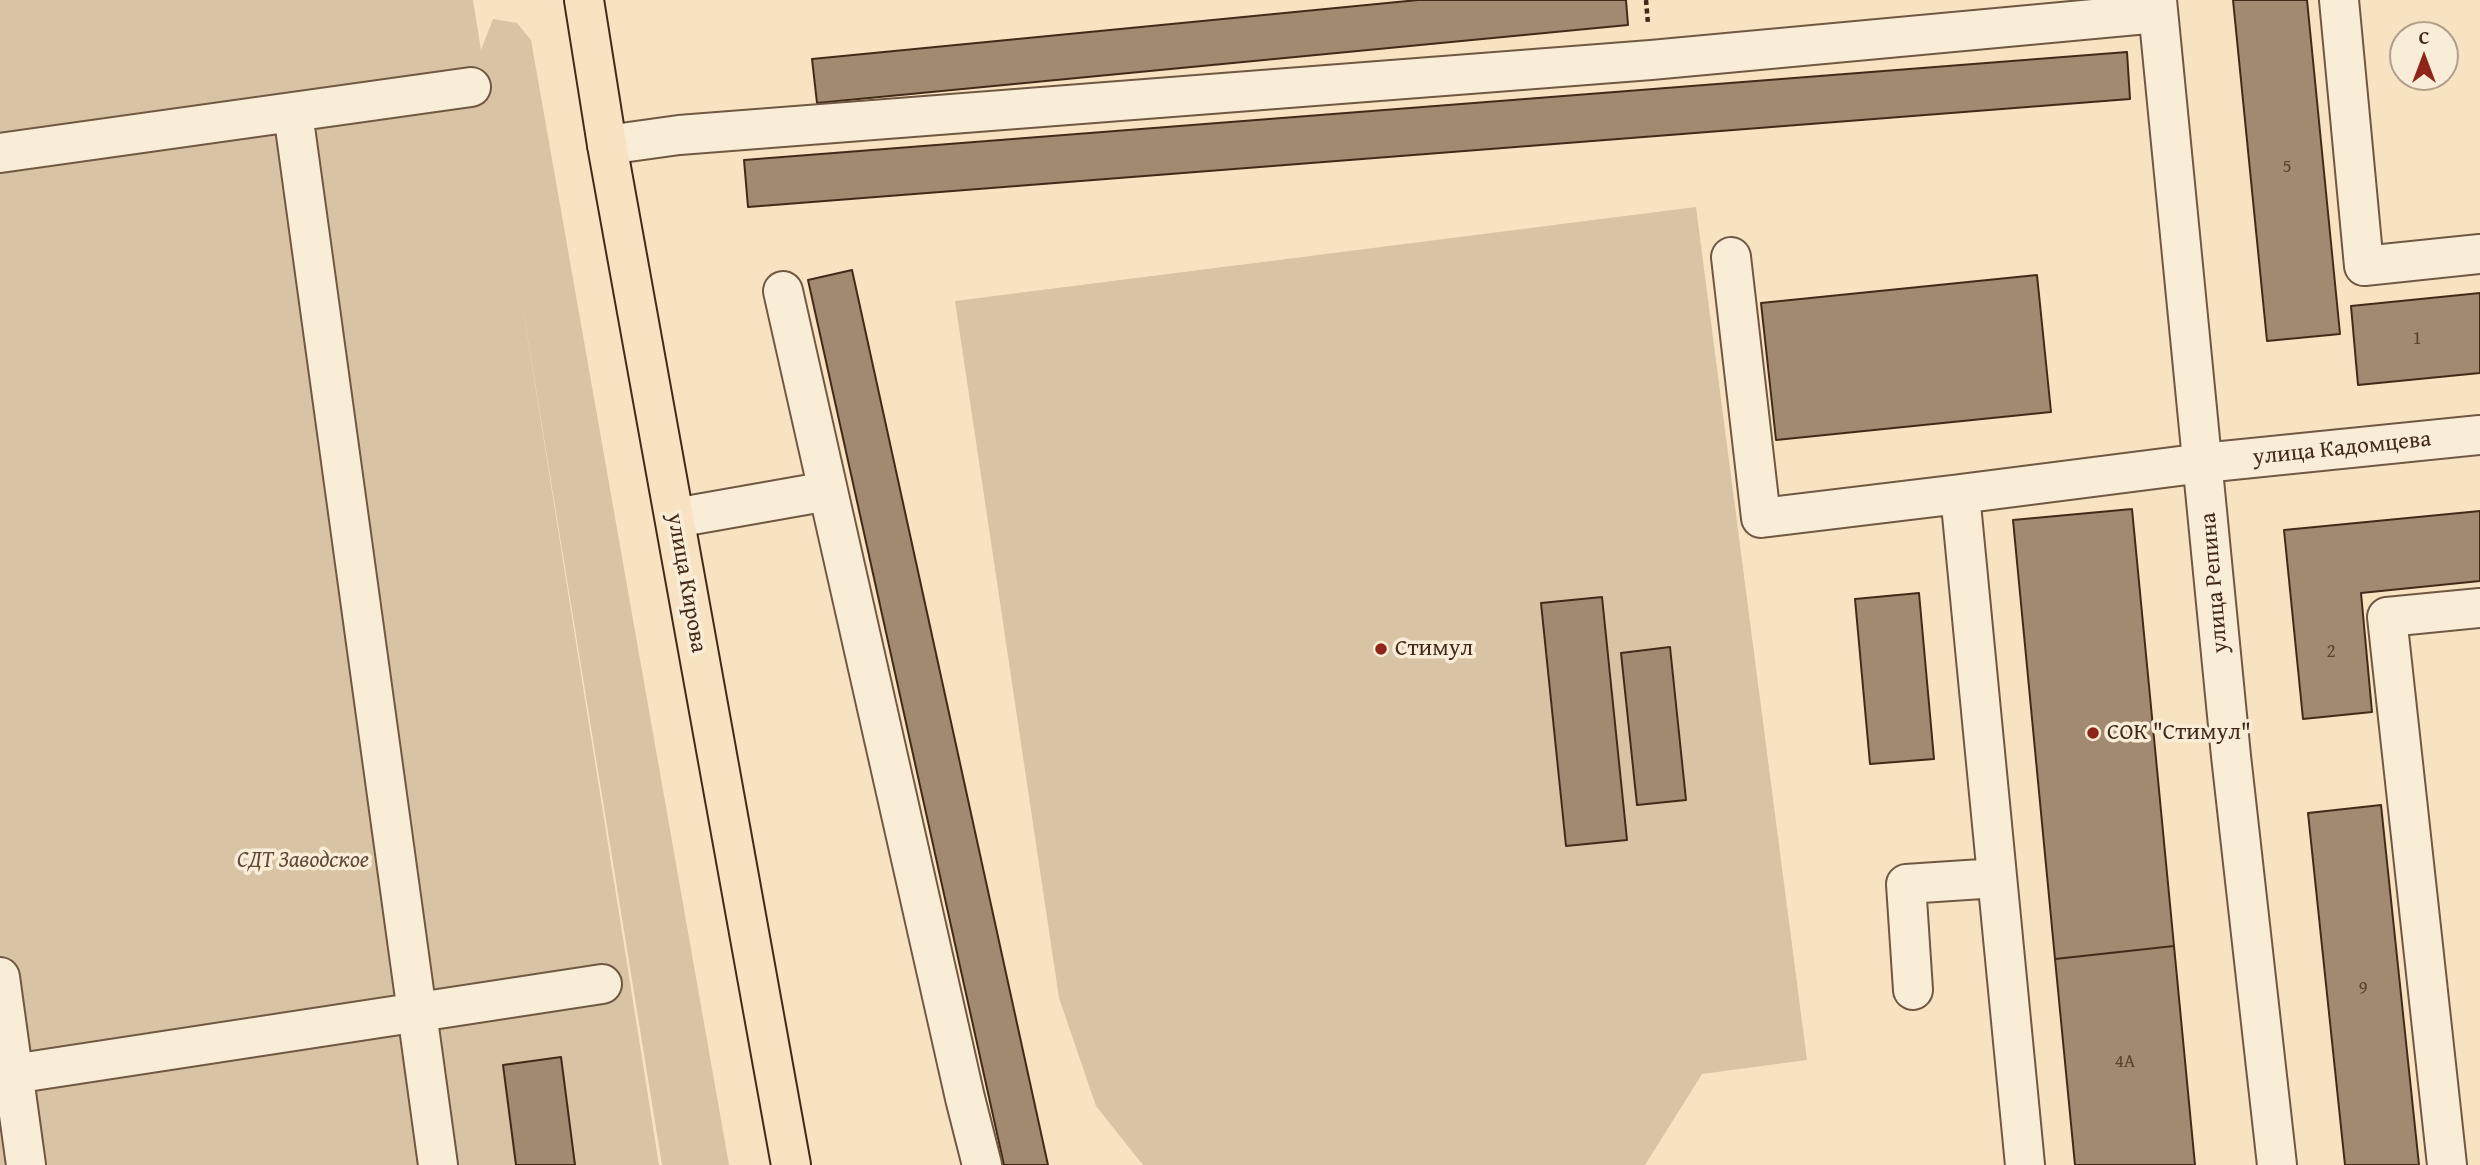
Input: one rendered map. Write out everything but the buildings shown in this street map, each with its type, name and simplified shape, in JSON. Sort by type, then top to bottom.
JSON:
[{"type":"main road","name":"улица Кирова","points":[[584,0],[607,145],[791,1165]]},
{"type":"street","points":[[2339,0],[2364,266],[2480,254]]},
{"type":"street","points":[[607,145],[679,135],[1651,60],[2158,6]]},
{"type":"street","name":"улица Репина","points":[[2158,6],[2231,756],[2277,1165]]},
{"type":"street","points":[[0,153],[471,87]]},
{"type":"street","points":[[293,113],[438,1165]]},
{"type":"street","name":"улица Кадомцева","points":[[1731,257],[1761,518],[2203,463],[2480,435]]},
{"type":"street","points":[[783,291],[964,1098],[982,1165]]},
{"type":"street","points":[[675,518],[828,491]]},
{"type":"street","points":[[1960,494],[2025,1165]]},
{"type":"street","points":[[2447,1165],[2387,617],[2480,608]]},
{"type":"street","points":[[1913,990],[1906,884],[1997,878]]},
{"type":"street","points":[[0,977],[6,1075],[26,1165]]},
{"type":"street","points":[[6,1075],[602,984]]},
{"type":"green space","name":"СДТ Заводское","points":[[0,0],[473,0],[481,50],[493,19],[517,23],[531,40],[729,1165],[662,1165],[520,290],[659,1165],[0,1165]]},
{"type":"green space","name":"Стимул","points":[[1696,207],[1807,1060],[1702,1074],[1645,1165],[1143,1165],[1096,1106],[1059,998],[955,301]]},
{"type":"place","name":"Стимул","points":[[1381,649]]},
{"type":"place","name":"СОК \"Стимул\"","points":[[2093,733]]}]
